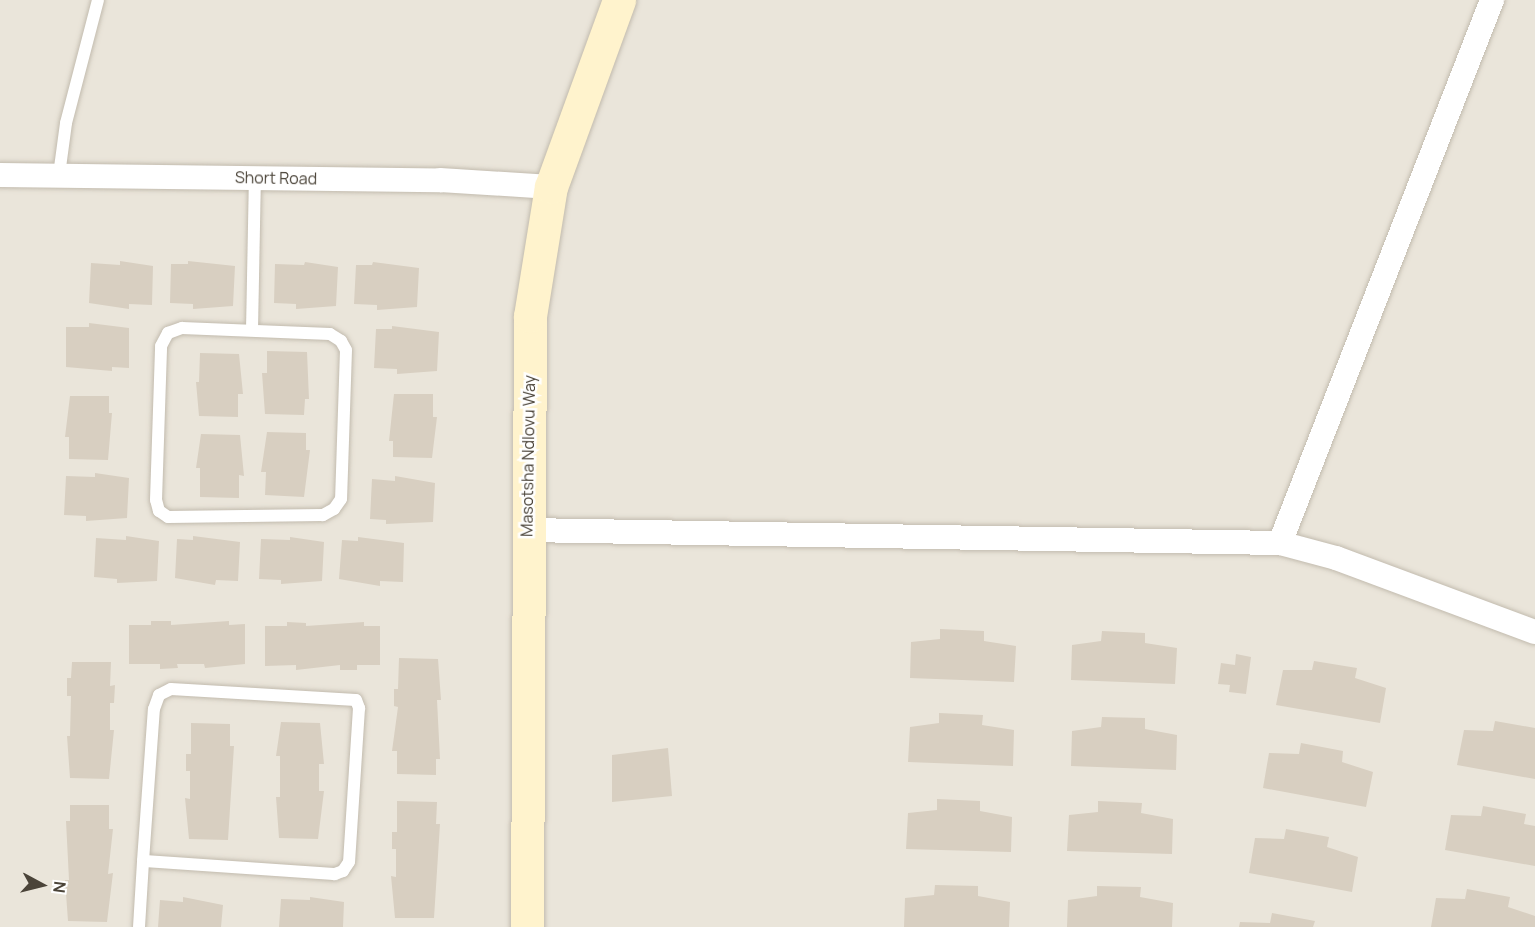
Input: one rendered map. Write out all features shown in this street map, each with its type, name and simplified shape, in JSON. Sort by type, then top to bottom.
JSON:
[{"type":"street","name":"Masotsha Ndlovu Way","points":[[527,927],[526,530],[530,316],[551,188],[620,0]]},
{"type":"street","points":[[1280,543],[1492,0]]},
{"type":"street","name":"Short Road","points":[[0,175],[440,180],[551,188]]},
{"type":"street","points":[[526,530],[1280,543],[1336,558],[1535,632]]},
{"type":"lane","points":[[59,176],[66,123],[98,0]]},
{"type":"lane","points":[[252,330],[255,177]]},
{"type":"lane","points":[[182,328],[252,330],[330,334],[346,350],[341,499],[323,515],[168,517],[159,511],[156,500],[161,346],[168,333],[182,328]]},
{"type":"lane","points":[[139,927],[143,861],[154,709],[159,695],[171,689],[356,700],[359,708],[349,862],[343,871],[335,874],[143,861]]},
{"type":"shaded area","points":[[0,0],[1535,0],[1535,927],[0,927]]},
{"type":"building","points":[[120,261],[153,266],[152,305],[129,304],[129,309],[89,303],[91,263],[120,265]]},
{"type":"building","points":[[188,261],[235,266],[233,306],[193,309],[193,304],[170,303],[171,264],[188,264]]},
{"type":"building","points":[[305,262],[338,267],[336,306],[296,309],[296,304],[274,303],[275,264],[304,265]]},
{"type":"building","points":[[373,262],[419,268],[417,307],[377,310],[377,305],[354,304],[356,265],[372,265]]},
{"type":"building","points":[[89,323],[129,328],[129,368],[112,367],[112,371],[66,367],[66,327],[89,327]]},
{"type":"building","points":[[392,326],[439,332],[437,371],[397,374],[397,369],[374,368],[376,329],[392,329]]},
{"type":"building","points":[[267,351],[307,352],[309,399],[305,399],[304,415],[265,414],[262,373],[267,373]]},
{"type":"building","points":[[200,353],[239,354],[243,394],[238,394],[238,417],[199,416],[196,382],[199,382]]},
{"type":"building","points":[[394,394],[433,394],[433,417],[437,417],[432,458],[393,457],[393,441],[389,441]]},
{"type":"building","points":[[70,396],[109,396],[109,413],[112,413],[108,460],[69,459],[69,437],[65,437]]},
{"type":"building","points":[[267,432],[306,433],[306,450],[310,450],[304,497],[265,495],[266,472],[261,472]]},
{"type":"building","points":[[201,434],[240,435],[244,476],[239,475],[239,498],[200,497],[200,468],[196,468]]},
{"type":"building","points":[[95,473],[129,478],[127,518],[86,521],[86,516],[64,515],[66,476],[95,477]]},
{"type":"building","points":[[395,476],[435,483],[433,522],[386,524],[386,520],[370,519],[372,479],[395,481]]},
{"type":"building","points":[[126,536],[159,541],[157,581],[117,583],[117,579],[94,577],[96,538],[126,540]]},
{"type":"building","points":[[193,536],[240,542],[238,581],[216,580],[215,585],[175,578],[177,539],[193,540]]},
{"type":"building","points":[[290,537],[324,542],[322,581],[281,584],[281,580],[259,579],[261,539],[290,540]]},
{"type":"building","points":[[358,537],[404,543],[403,582],[380,581],[380,586],[339,579],[342,540],[358,541]]},
{"type":"building","points":[[151,621],[171,621],[171,625],[229,621],[229,625],[245,624],[245,664],[205,668],[204,664],[177,664],[178,668],[160,669],[160,664],[129,664],[129,625],[151,625]]},
{"type":"building","points":[[287,622],[306,623],[306,626],[364,622],[364,626],[380,626],[380,665],[357,665],[357,670],[340,670],[340,665],[296,670],[296,665],[265,666],[265,626],[287,626]]},
{"type":"building","points":[[940,629],[984,631],[984,641],[1016,646],[1014,682],[910,678],[911,642],[940,639]]},
{"type":"building","points":[[1102,631],[1145,633],[1145,643],[1177,648],[1175,684],[1071,680],[1072,645],[1101,641]]},
{"type":"building","points":[[1236,654],[1251,657],[1246,694],[1229,692],[1230,685],[1218,684],[1221,663],[1235,665]]},
{"type":"building","points":[[399,658],[438,659],[441,700],[437,700],[440,759],[436,759],[436,775],[397,774],[397,751],[392,751],[398,707],[394,706],[394,689],[398,689]]},
{"type":"building","points":[[1314,661],[1357,668],[1355,678],[1386,688],[1380,723],[1276,705],[1283,670],[1312,670]]},
{"type":"building","points":[[72,662],[111,662],[110,686],[115,685],[114,703],[110,703],[110,730],[114,730],[109,779],[70,778],[67,736],[70,736],[71,696],[67,696],[67,678],[71,678]]},
{"type":"building","points":[[939,713],[983,715],[982,725],[1014,730],[1013,766],[908,762],[910,727],[939,723]]},
{"type":"building","points":[[1102,717],[1145,718],[1145,729],[1177,735],[1176,770],[1071,766],[1072,731],[1101,727]]},
{"type":"building","points":[[1495,721],[1535,728],[1535,779],[1457,765],[1464,730],[1493,731]]},
{"type":"building","points":[[281,722],[320,723],[324,764],[319,764],[319,791],[324,791],[318,839],[279,838],[276,797],[280,797],[280,756],[276,756]]},
{"type":"building","points":[[191,723],[230,724],[230,746],[234,746],[228,840],[189,839],[185,798],[190,799],[190,771],[186,771],[186,754],[191,754]]},
{"type":"building","points":[[1301,743],[1343,751],[1342,762],[1373,772],[1366,807],[1263,788],[1269,753],[1299,754]]},
{"type":"building","points":[[668,748],[672,796],[612,802],[612,755]]},
{"type":"building","points":[[937,799],[980,801],[980,811],[1012,817],[1011,852],[906,849],[908,813],[937,810]]},
{"type":"building","points":[[397,801],[437,802],[436,824],[440,824],[434,918],[395,918],[391,876],[396,877],[396,849],[392,849],[392,832],[397,832]]},
{"type":"building","points":[[1098,801],[1142,803],[1141,813],[1173,819],[1172,854],[1067,851],[1069,815],[1098,812]]},
{"type":"building","points":[[70,805],[109,805],[109,829],[113,829],[108,874],[113,873],[107,922],[68,921],[65,880],[69,880],[66,821],[70,821]]},
{"type":"building","points":[[1483,806],[1526,814],[1524,824],[1535,826],[1535,866],[1445,850],[1451,815],[1481,816]]},
{"type":"building","points":[[1286,829],[1329,837],[1327,847],[1358,857],[1352,892],[1249,873],[1255,838],[1284,839]]},
{"type":"building","points":[[935,885],[978,886],[978,896],[1010,902],[1009,927],[904,927],[905,898],[934,895]]},
{"type":"building","points":[[1097,886],[1141,887],[1140,897],[1173,903],[1172,927],[1067,927],[1068,900],[1097,896]]},
{"type":"building","points":[[1467,889],[1510,897],[1508,907],[1535,916],[1535,927],[1431,927],[1436,898],[1465,899]]},
{"type":"building","points":[[183,897],[223,905],[221,927],[158,927],[160,900],[183,902]]},
{"type":"building","points":[[310,897],[344,902],[343,927],[279,927],[281,899],[310,900]]},
{"type":"building","points":[[1272,913],[1315,921],[1313,927],[1239,927],[1240,922],[1270,923]]}]
